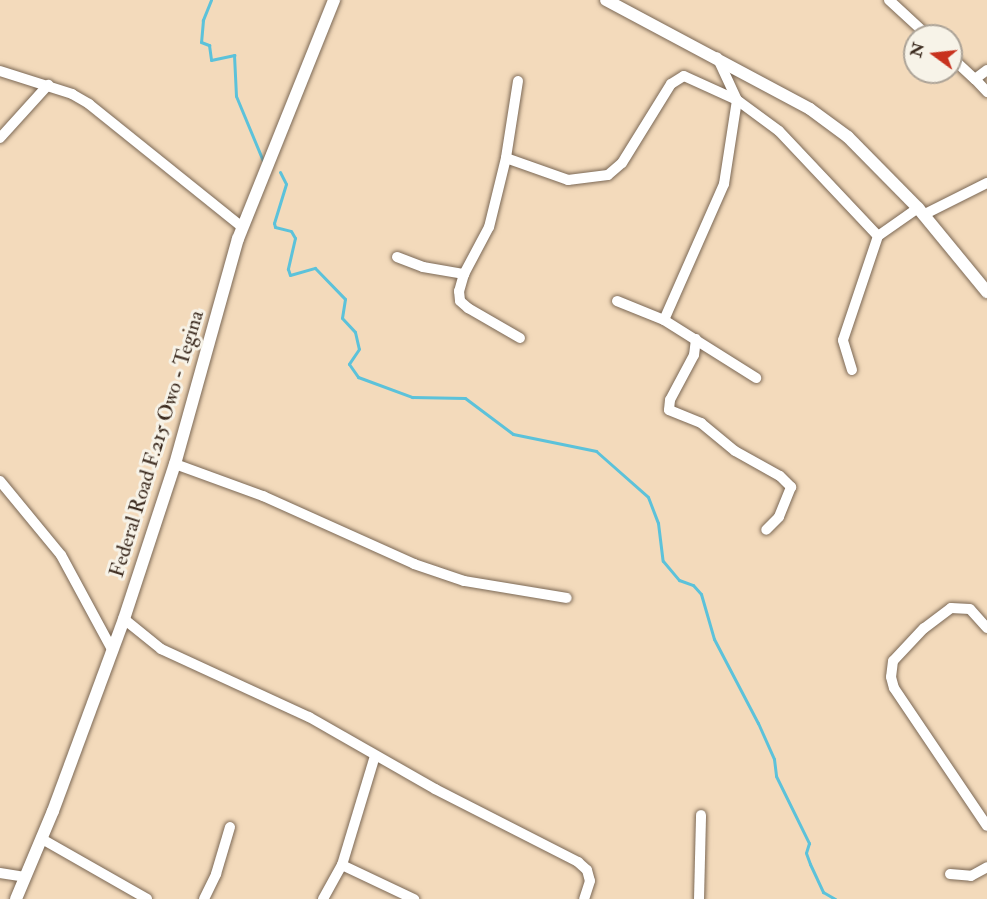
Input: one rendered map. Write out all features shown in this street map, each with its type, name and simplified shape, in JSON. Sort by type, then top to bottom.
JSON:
[{"type":"main road","name":"Federal Road F.215 Owo - Tegina","points":[[16,899],[42,839],[124,619],[175,464],[242,227],[334,0]]},
{"type":"main road","points":[[606,0],[717,57],[810,109],[848,137],[920,211],[987,292]]},
{"type":"street","points":[[889,0],[915,24]]},
{"type":"street","points":[[664,320],[721,193],[737,100],[717,57]]},
{"type":"street","points":[[963,68],[987,92]]},
{"type":"street","points":[[975,79],[987,69]]},
{"type":"street","points":[[0,71],[48,85],[88,104],[242,227]]},
{"type":"street","points":[[506,158],[568,180],[589,180],[608,175],[622,163],[676,78],[684,76],[737,100],[779,131],[878,236]]},
{"type":"street","points":[[518,81],[506,158],[489,227],[464,274],[460,301],[520,338]]},
{"type":"street","points":[[0,138],[48,85]]},
{"type":"street","points":[[852,370],[843,340],[878,236],[920,211],[987,183]]},
{"type":"street","points":[[397,257],[464,274]]},
{"type":"street","points":[[617,302],[664,320],[756,378]]},
{"type":"street","points":[[696,339],[694,355],[670,400],[669,410],[701,423],[735,451],[780,476],[791,487],[779,517],[766,530]]},
{"type":"street","points":[[175,464],[323,521],[434,571],[464,581],[567,598]]},
{"type":"street","points":[[0,481],[61,555],[113,651]]},
{"type":"street","points":[[987,628],[969,609],[951,608],[924,628],[893,661],[891,677],[899,697],[987,826]]},
{"type":"street","points":[[124,619],[161,649],[309,717],[375,756],[578,861],[587,870],[590,881],[584,899]]},
{"type":"street","points":[[323,899],[342,865],[375,756]]},
{"type":"street","points":[[699,899],[701,815]]},
{"type":"street","points":[[204,899],[216,874],[230,827]]},
{"type":"street","points":[[42,839],[147,899]]},
{"type":"street","points":[[342,865],[414,899]]},
{"type":"street","points":[[950,873],[971,876],[987,867]]},
{"type":"street","points":[[0,873],[25,877]]},
{"type":"waterway","points":[[211,0],[203,20],[201,42],[209,45],[211,60],[234,55],[236,96],[263,161]]},
{"type":"waterway","points":[[280,172],[286,184],[274,223],[275,227],[291,231],[295,238],[288,269],[290,275],[315,268],[345,299],[342,318],[355,332],[359,349],[349,364],[358,377],[412,397],[465,398],[513,434],[596,451],[648,497],[658,523],[663,561],[679,580],[693,585],[701,594],[714,639],[758,723],[774,759],[776,776],[809,843],[806,853],[810,864],[823,892],[835,899]]}]
